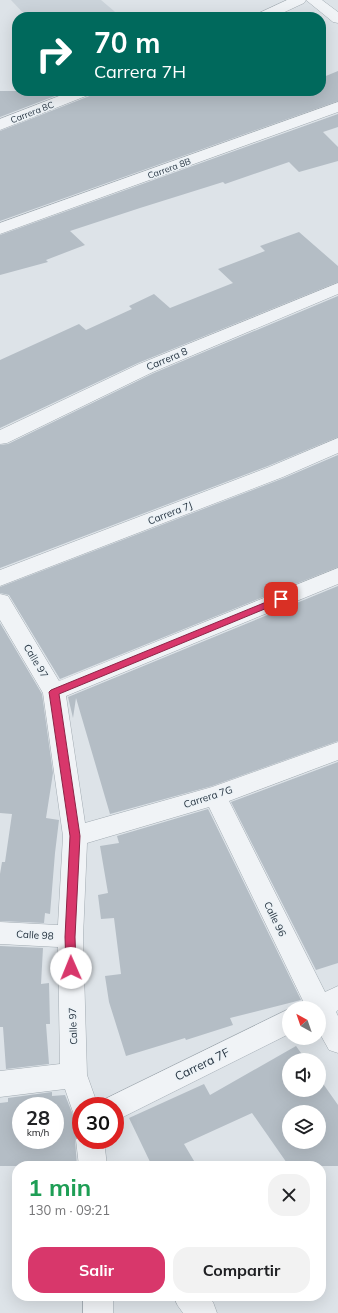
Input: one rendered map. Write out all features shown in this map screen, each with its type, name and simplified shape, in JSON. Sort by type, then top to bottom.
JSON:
[{"type":"street","points":[[273,12],[299,0]]},
{"type":"street","points":[[313,0],[338,19]]},
{"type":"street","name":"Carrera 8C","points":[[0,125],[73,96]]},
{"type":"street","name":"Carrera 8B","points":[[0,229],[338,107]]},
{"type":"street","name":"Carrera 8","points":[[0,438],[146,368],[338,288]]},
{"type":"street","name":"Carrera 7J","points":[[0,578],[276,472],[338,445]]},
{"type":"street","points":[[54,692],[338,576]]},
{"type":"street","name":"Calle 97","points":[[0,602],[54,692],[75,836],[70,937],[74,1075],[81,1097]]},
{"type":"street","name":"Carrera 7G","points":[[75,836],[215,796],[338,751]]},
{"type":"street","name":"Calle 96","points":[[215,796],[322,1001]]},
{"type":"street","name":"Calle 98","points":[[0,933],[70,937]]},
{"type":"street","name":"Calle 96","points":[[326,1009],[338,1041]]},
{"type":"street","name":"Carrera 7F","points":[[124,1104],[282,1024]]},
{"type":"street","points":[[0,1084],[74,1075]]},
{"type":"street","points":[[91,1149],[92,1161]]},
{"type":"street","points":[[98,1301],[98,1313]]},
{"type":"street","points":[[192,1301],[202,1313]]},
{"type":"shaded area","points":[[11,0],[101,0],[115,12],[22,12]]},
{"type":"building","points":[[338,71],[338,101],[0,221],[0,131],[89,96],[326,96],[326,76]]},
{"type":"building","points":[[0,91],[12,91],[12,96],[55,96],[0,117]]},
{"type":"building","points":[[338,114],[338,127],[323,132],[338,147],[338,161],[299,172],[289,162],[225,184],[223,182],[70,231],[85,245],[46,260],[48,262],[0,275],[0,235]]},
{"type":"building","points":[[299,232],[338,266],[338,282],[138,363],[0,428],[0,360],[79,324],[86,330],[132,309],[129,306],[154,294],[170,308],[233,283],[218,269],[265,251],[260,246]]},
{"type":"building","points":[[338,296],[338,437],[268,466],[0,568],[0,445],[8,444],[154,373]]},
{"type":"building","points":[[338,455],[338,567],[60,679],[9,595],[0,593],[0,587],[284,478]]},
{"type":"building","points":[[338,586],[338,741],[212,786],[110,814],[76,698],[73,718],[68,697]]},
{"type":"building","points":[[0,623],[42,694],[53,773],[46,818],[59,820],[50,914],[45,913],[44,923],[0,921],[0,874],[2,862],[5,862],[12,814],[0,813]]},
{"type":"building","points":[[338,762],[338,963],[316,970],[231,802]]},
{"type":"building","points":[[208,809],[301,1000],[282,1001],[282,1005],[230,1018],[233,1025],[186,1040],[185,1038],[126,1056],[109,1002],[105,976],[121,974],[114,918],[101,919],[98,895],[108,893],[100,846],[119,843],[117,836]]},
{"type":"building","points":[[0,946],[43,948],[41,984],[49,983],[50,1024],[46,1024],[49,1064],[6,1069],[3,1027],[0,1027]]},
{"type":"building","points":[[296,1046],[301,1053],[284,1053]]},
{"type":"building","points":[[282,1054],[282,1097],[326,1097],[326,1088],[338,1105],[338,1166],[326,1166],[326,1161],[286,1161],[252,1113],[184,1144],[194,1161],[150,1161],[129,1118],[204,1084],[210,1095]]},
{"type":"building","points":[[52,1092],[52,1096],[65,1095],[72,1112],[72,1149],[76,1149],[77,1161],[12,1161],[12,1166],[0,1166],[0,1103],[8,1102],[8,1098],[12,1097],[12,1149],[64,1149],[64,1097],[15,1097]]},
{"type":"route","points":[[71,968],[70,937],[75,836],[54,692],[281,599]]}]
